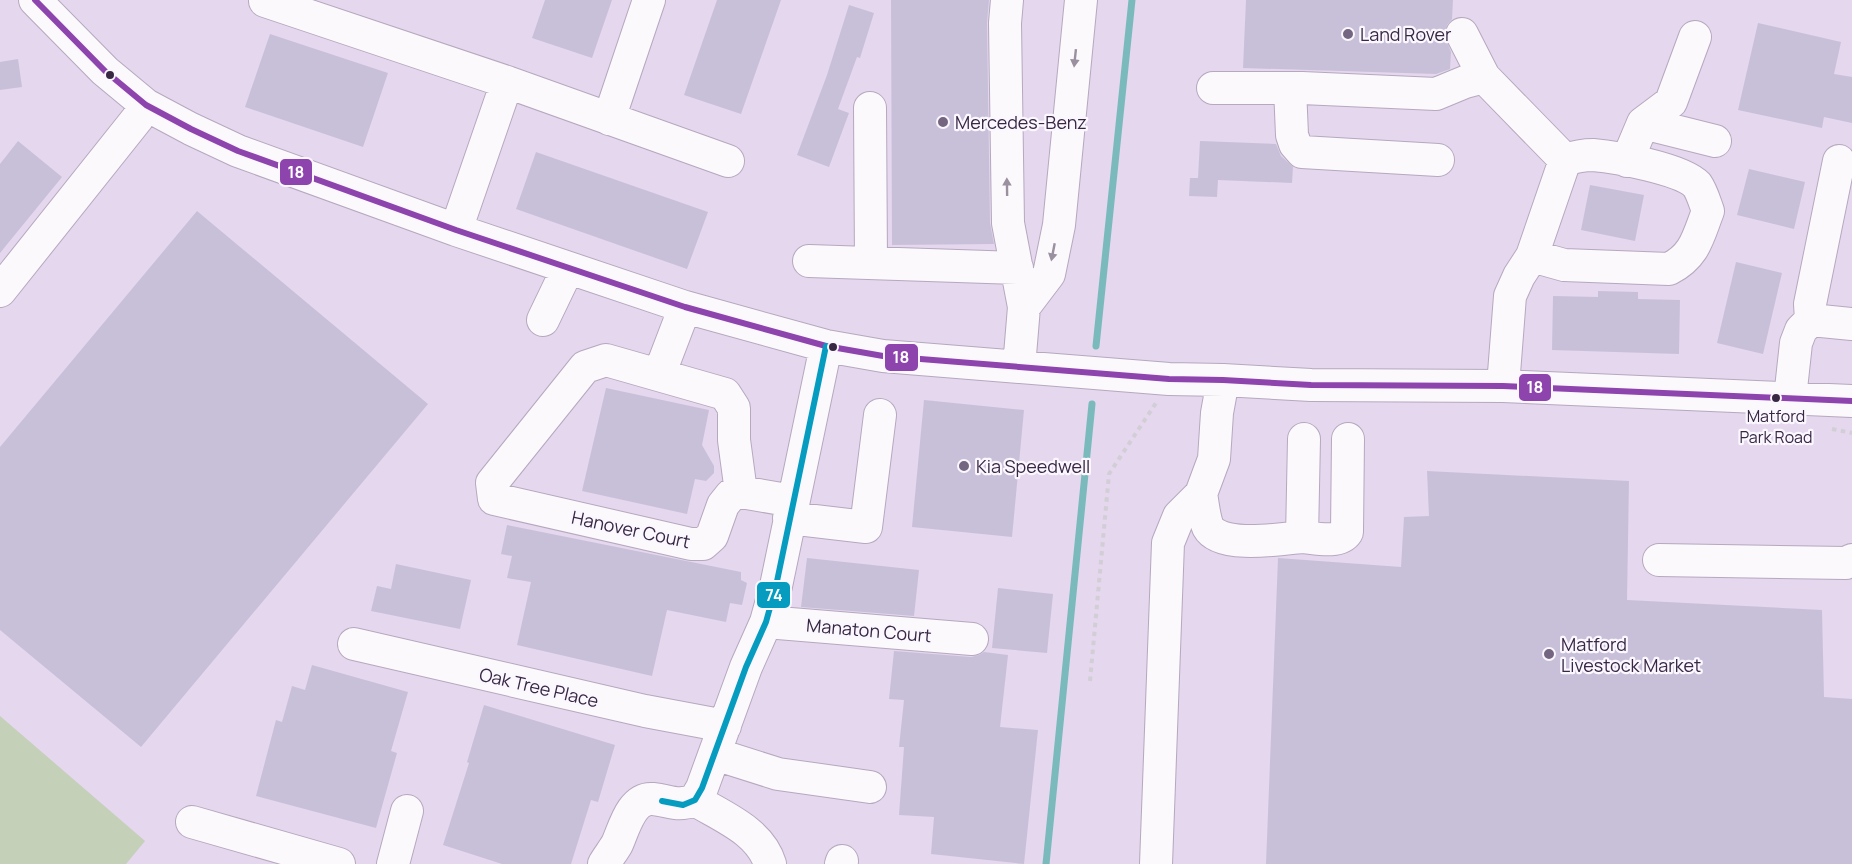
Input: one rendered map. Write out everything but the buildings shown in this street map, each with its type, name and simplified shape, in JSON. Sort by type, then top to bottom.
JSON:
[{"type":"street","points":[[609,119],[650,0]]},
{"type":"street","points":[[1007,0],[1005,34],[1008,224],[1024,307],[1019,368]]},
{"type":"street","points":[[1024,307],[1049,274],[1059,225],[1081,0]]},
{"type":"street","points":[[266,1],[507,82],[728,161]]},
{"type":"street","points":[[41,2],[105,71],[146,105],[238,151],[456,230],[685,307],[826,346],[883,356],[1169,380],[1223,380],[1311,385],[1503,386],[1852,401]]},
{"type":"street","points":[[1462,34],[1484,77],[1565,160]]},
{"type":"street","points":[[1627,161],[1643,123],[1671,102],[1695,37]]},
{"type":"street","points":[[1213,88],[1290,88],[1436,94],[1484,77]]},
{"type":"street","points":[[456,230],[507,82]]},
{"type":"street","points":[[1290,88],[1292,135],[1295,144],[1302,152],[1438,160]]},
{"type":"street","points":[[0,291],[146,105]]},
{"type":"street","points":[[870,108],[871,263]]},
{"type":"street","points":[[1643,123],[1715,141]]},
{"type":"street","points":[[1532,256],[1564,266],[1668,269],[1680,264],[1688,256],[1696,243],[1707,211],[1698,187],[1688,178],[1658,167],[1593,155],[1565,160]]},
{"type":"street","points":[[1503,386],[1510,296],[1532,256],[1565,160]]},
{"type":"street","points":[[1790,398],[1796,343],[1801,330],[1811,320],[1810,304],[1839,161]]},
{"type":"street","points":[[809,261],[1017,268]]},
{"type":"street","points":[[543,320],[568,268]]},
{"type":"street","points":[[685,307],[659,375],[725,394],[734,408],[741,492],[791,509],[866,527],[880,416]]},
{"type":"street","points":[[1811,320],[1852,324]]},
{"type":"street","points":[[604,864],[616,846],[632,811],[640,803],[651,799],[683,805],[695,800],[702,788],[746,668],[766,622],[776,586],[826,346]]},
{"type":"street","name":"Hanover Court","points":[[659,375],[606,360],[585,368],[492,483],[494,500],[692,543],[703,543],[712,536],[723,505],[731,495],[741,492]]},
{"type":"street","points":[[1156,864],[1168,543],[1179,516],[1201,494],[1214,459],[1217,413],[1223,380]]},
{"type":"street","points":[[1201,494],[1208,527],[1227,540],[1274,540],[1302,537],[1338,539],[1344,537],[1347,532],[1348,438]]},
{"type":"street","points":[[1302,537],[1304,439]]},
{"type":"street","points":[[1659,560],[1846,562],[1852,560]]},
{"type":"street","name":"Manaton Court","points":[[766,622],[972,639]]},
{"type":"street","name":"Oak Tree Place","points":[[354,644],[645,711],[720,740],[778,774],[870,787]]},
{"type":"street","points":[[695,800],[753,835],[766,852],[770,864]]},
{"type":"street","points":[[393,864],[407,811]]},
{"type":"street","points":[[192,822],[339,864]]},
{"type":"path","points":[[1090,681],[1108,474],[1169,380]]},
{"type":"path","points":[[1830,429],[1852,433]]},
{"type":"green space","points":[[0,716],[145,841],[126,864],[0,864]]},
{"type":"waterway","points":[[1096,346],[1132,0]]},
{"type":"waterway","points":[[1046,864],[1092,404]]},
{"type":"transit line","name":"18","points":[[35,0],[105,71],[146,105],[238,151],[456,230],[685,307],[826,346],[883,356],[1169,379],[1311,385],[1503,386],[1852,401]]},
{"type":"transit line","name":"74","points":[[662,801],[683,805],[695,800],[702,788],[746,667],[766,622],[776,586],[826,346]]},
{"type":"place","name":"Land Rover","points":[[1348,34]]},
{"type":"place","name":"Mercedes-Benz","points":[[943,122]]},
{"type":"place","name":"Matford Park Road","points":[[1776,398]]},
{"type":"place","name":"Kia Speedwell","points":[[964,466]]},
{"type":"place","name":"Matford Livestock Market","points":[[1549,654]]}]
